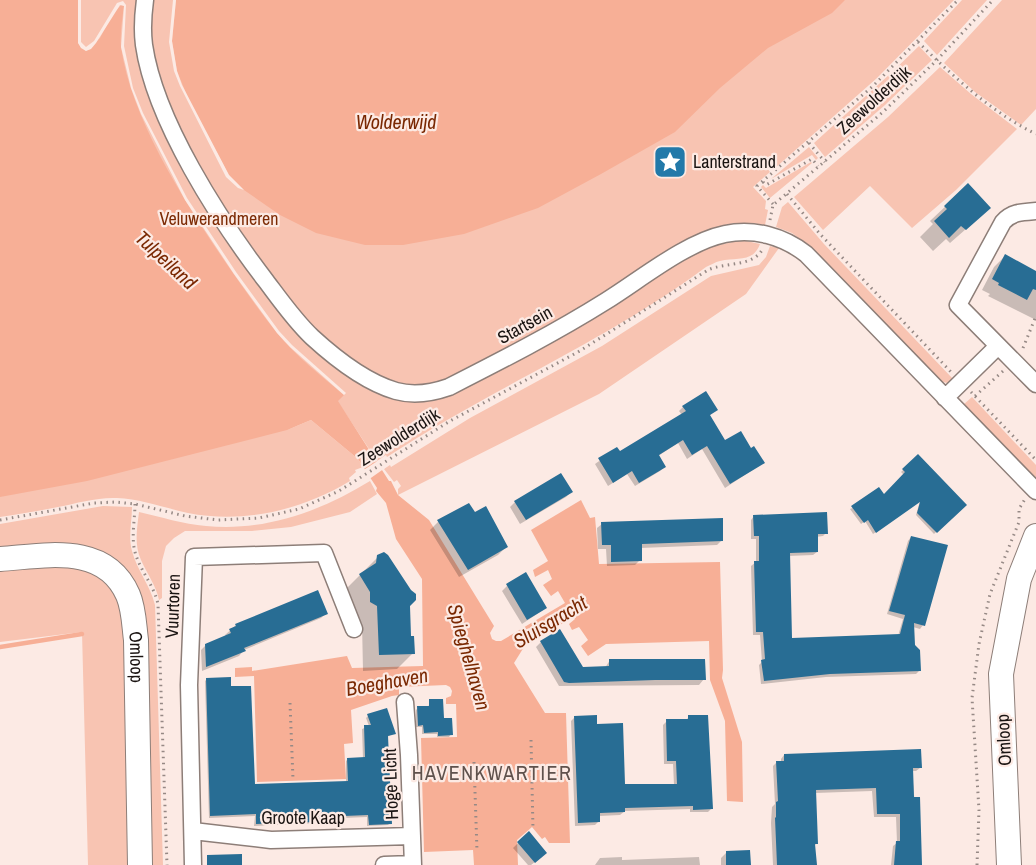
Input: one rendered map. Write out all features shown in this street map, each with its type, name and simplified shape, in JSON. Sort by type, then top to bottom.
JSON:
[{"type":"main road","name":"Omloop","points":[[1009,865],[1001,674],[1018,579],[1036,536]]},
{"type":"main road","name":"Omloop","points":[[0,559],[69,555],[83,557],[100,564],[117,577],[128,594],[133,611],[136,640],[140,865]]},
{"type":"main road","name":"Omloop","points":[[1013,616],[1036,572]]},
{"type":"street","name":"Startsein","points":[[145,0],[142,30],[144,47],[155,88],[181,147],[219,214],[257,269],[311,336],[354,370],[395,390],[414,394],[450,387],[584,314],[695,244],[735,232],[766,234],[795,245],[806,254],[1036,491]]},
{"type":"street","points":[[1036,211],[1016,213],[1008,216],[1003,222],[958,305],[1036,384]]},
{"type":"street","points":[[945,398],[998,346]]},
{"type":"street","name":"Vuurtoren","points":[[193,831],[189,685],[194,557],[324,553],[354,629]]},
{"type":"street","name":"Hoge Licht","points":[[405,702],[413,864]]},
{"type":"street","points":[[193,831],[193,865]]},
{"type":"street","name":"Groote Kaap","points":[[193,831],[271,840],[412,836]]},
{"type":"street","points":[[384,865],[413,864]]},
{"type":"path","name":"Zeewolderdijk","points":[[958,0],[873,86],[757,186],[773,205],[883,112],[937,60],[993,0]]},
{"type":"path","points":[[918,42],[973,93],[1007,118],[1036,135]]},
{"type":"path","points":[[809,143],[825,162]]},
{"type":"path","points":[[763,182],[766,185],[812,159],[819,167]]},
{"type":"path","points":[[786,194],[820,234],[1036,460]]},
{"type":"path","points":[[771,214],[773,205]]},
{"type":"path","name":"Zeewolderdijk","points":[[0,520],[116,501],[207,519],[259,518],[313,503],[339,491],[450,421],[585,348],[708,270],[722,264],[754,259],[761,251],[766,234]]},
{"type":"path","points":[[975,396],[1022,350],[1036,316]]},
{"type":"path","points":[[290,703],[293,779]]},
{"type":"path","points":[[531,740],[533,830]]},
{"type":"path","points":[[474,762],[477,851]]},
{"type":"green space","name":"Veluwerandmeren","points":[[0,0],[954,0],[877,78],[774,169],[764,158],[761,160],[770,172],[753,187],[766,201],[765,209],[768,210],[765,225],[731,224],[698,236],[579,310],[411,400],[700,249],[742,240],[760,244],[749,257],[718,261],[706,267],[668,294],[589,342],[377,461],[340,405],[287,430],[311,420],[358,459],[363,467],[355,470],[356,472],[349,478],[350,481],[332,491],[292,507],[230,517],[188,513],[135,500],[110,498],[0,517]]},
{"type":"green space","points":[[962,0],[987,0],[937,55],[924,41]]},
{"type":"green space","points":[[1002,0],[1036,0],[1036,109],[1021,125],[975,92],[944,63]]},
{"type":"green space","points":[[919,46],[932,60],[825,157],[814,143]]},
{"type":"green space","points":[[940,67],[1017,129],[956,190],[912,228],[870,186],[823,230],[794,197],[888,117]]},
{"type":"green space","points":[[809,147],[818,158],[816,160],[812,155],[771,179]]},
{"type":"green space","points":[[811,162],[770,198],[761,187],[763,185],[766,188]]},
{"type":"green space","points":[[788,202],[824,244],[954,380],[947,383],[940,381],[810,247],[792,233],[776,227],[782,207]]},
{"type":"green space","points":[[770,246],[779,248],[746,294],[599,394],[398,495],[398,489],[401,486],[397,480],[394,482],[384,469],[390,465],[391,467],[470,418],[602,346],[711,276],[759,265],[766,257]]},
{"type":"green space","points":[[972,397],[1036,465],[1036,477],[1031,476],[963,405]]},
{"type":"green space","points":[[370,481],[377,494],[350,512],[291,527],[252,531],[185,531],[166,546],[162,561],[162,598],[159,600],[137,548],[139,512],[197,525],[250,526],[293,517],[313,510]]},
{"type":"green space","points":[[103,506],[132,507],[130,535],[132,551],[155,605],[163,865],[147,865],[129,576],[0,551],[0,524]]},
{"type":"green space","points":[[73,563],[109,580],[124,608],[132,865],[88,865],[82,632],[0,642],[0,568]]},
{"type":"water","points":[[0,0],[78,0],[78,43],[86,51],[100,38],[112,15],[122,4],[124,6],[121,47],[127,75],[148,131],[178,188],[226,263],[277,333],[300,358],[344,395],[338,401],[398,495],[429,520],[494,626],[490,633],[492,639],[501,641],[565,603],[558,591],[551,596],[543,585],[552,579],[548,570],[535,577],[533,570],[548,561],[531,530],[581,500],[590,518],[595,517],[599,564],[720,562],[722,678],[742,742],[743,802],[727,801],[725,721],[710,680],[709,641],[606,644],[588,656],[581,646],[588,640],[579,627],[572,630],[569,624],[575,619],[573,617],[524,647],[514,663],[545,713],[566,713],[570,843],[549,843],[545,837],[542,839],[532,827],[517,840],[518,865],[474,865],[473,850],[424,852],[421,738],[457,737],[456,704],[446,704],[446,698],[451,696],[452,691],[446,685],[399,687],[399,695],[351,710],[353,743],[344,744],[346,779],[257,782],[254,676],[235,677],[235,668],[252,667],[252,671],[347,656],[352,668],[423,666],[422,579],[396,539],[386,503],[376,491],[377,488],[358,459],[311,420],[287,430],[87,481],[0,497]]},
{"type":"water","name":"Wolderwijd","points":[[176,0],[845,0],[832,13],[768,48],[720,88],[675,132],[538,208],[464,234],[403,245],[365,245],[316,233],[280,215],[244,190],[229,175],[190,103],[177,71],[172,41]]},
{"type":"pier","points":[[78,0],[81,0],[81,42],[86,47],[94,41],[117,3],[123,1],[126,5],[124,46],[133,88],[143,113],[187,198],[279,331],[346,393],[344,395],[277,333],[185,200],[141,114],[131,88],[121,47],[124,6],[120,5],[96,43],[86,51],[78,43]]},
{"type":"pier","points":[[173,0],[176,0],[172,41],[182,85],[229,175],[244,190],[238,188],[226,177],[174,71],[169,42]]},
{"type":"pier","points":[[379,460],[385,468],[368,480],[362,471]]},
{"type":"building","points":[[968,183],[991,208],[966,230],[961,226],[949,238],[934,221],[947,209],[944,206]]},
{"type":"building","points":[[1005,254],[1036,271],[1036,290],[1033,289],[1027,300],[998,285],[999,283],[992,279]]},
{"type":"building","points":[[706,391],[718,410],[710,415],[725,440],[741,431],[751,448],[754,446],[765,463],[730,484],[707,446],[692,455],[683,440],[659,455],[666,467],[639,483],[632,471],[613,483],[598,458],[617,447],[620,451],[686,411],[682,406]]},
{"type":"building","points":[[918,454],[967,505],[937,533],[917,513],[920,502],[876,533],[868,520],[864,523],[851,506],[879,487],[884,494],[905,472],[902,469]]},
{"type":"building","points":[[561,473],[573,492],[526,520],[514,501]]},
{"type":"building","points":[[469,503],[475,512],[486,506],[508,547],[468,570],[437,520]]},
{"type":"building","points":[[827,512],[828,534],[818,534],[818,552],[790,553],[792,638],[900,634],[905,615],[889,611],[911,536],[948,545],[925,626],[914,623],[915,645],[920,650],[921,671],[830,674],[764,681],[761,660],[765,659],[763,632],[756,632],[754,561],[759,561],[759,536],[754,536],[753,515]]},
{"type":"building","points":[[723,518],[723,541],[642,544],[642,561],[611,562],[611,545],[602,545],[601,522]]},
{"type":"building","points":[[384,552],[416,594],[416,600],[410,606],[411,636],[414,636],[415,654],[379,655],[377,606],[370,602],[370,592],[359,574],[376,563],[377,555]]},
{"type":"building","points":[[526,572],[547,608],[527,620],[506,584]]},
{"type":"building","points":[[318,590],[328,614],[244,648],[246,651],[206,667],[205,644],[231,633],[229,629],[236,626],[235,624]]},
{"type":"building","points":[[560,629],[583,667],[609,666],[609,659],[705,659],[706,680],[564,682],[540,641]]},
{"type":"building","points":[[231,677],[231,686],[251,686],[255,784],[348,781],[347,758],[365,757],[364,725],[371,725],[367,714],[387,708],[396,734],[388,736],[392,824],[369,825],[368,815],[344,816],[344,821],[256,824],[256,814],[210,816],[206,678]]},
{"type":"building","points":[[429,699],[443,699],[444,718],[452,718],[453,735],[438,736],[438,732],[424,733],[423,725],[418,726],[417,706],[429,706]]},
{"type":"building","points":[[597,715],[597,724],[623,723],[625,784],[677,784],[676,761],[667,761],[666,719],[688,719],[688,715],[708,715],[713,809],[693,810],[693,806],[625,808],[625,812],[600,813],[600,822],[578,823],[574,716]]},
{"type":"building","points":[[921,749],[922,768],[913,768],[914,797],[920,797],[922,865],[894,865],[896,841],[900,841],[900,814],[877,814],[876,788],[816,790],[817,865],[777,865],[776,761],[784,761],[784,754]]},
{"type":"building","points":[[529,831],[547,853],[535,863],[517,842]]},
{"type":"building","points":[[750,850],[751,865],[726,865],[726,851]]},
{"type":"building","points":[[242,854],[242,865],[207,865],[207,855]]},
{"type":"waterway","points":[[0,647],[82,634]]},
{"type":"place","name":"Lanterstrand","points":[[670,162]]},
{"type":"district","name":"HAVENKWARTIER","points":[[492,773]]},
{"type":"water label","name":"Tulpeiland","points":[[166,260]]},
{"type":"water label","name":"Sluisgracht","points":[[550,622]]},
{"type":"water label","name":"Spieghelhaven","points":[[469,657]]},
{"type":"water label","name":"Boeghaven","points":[[387,682]]}]
